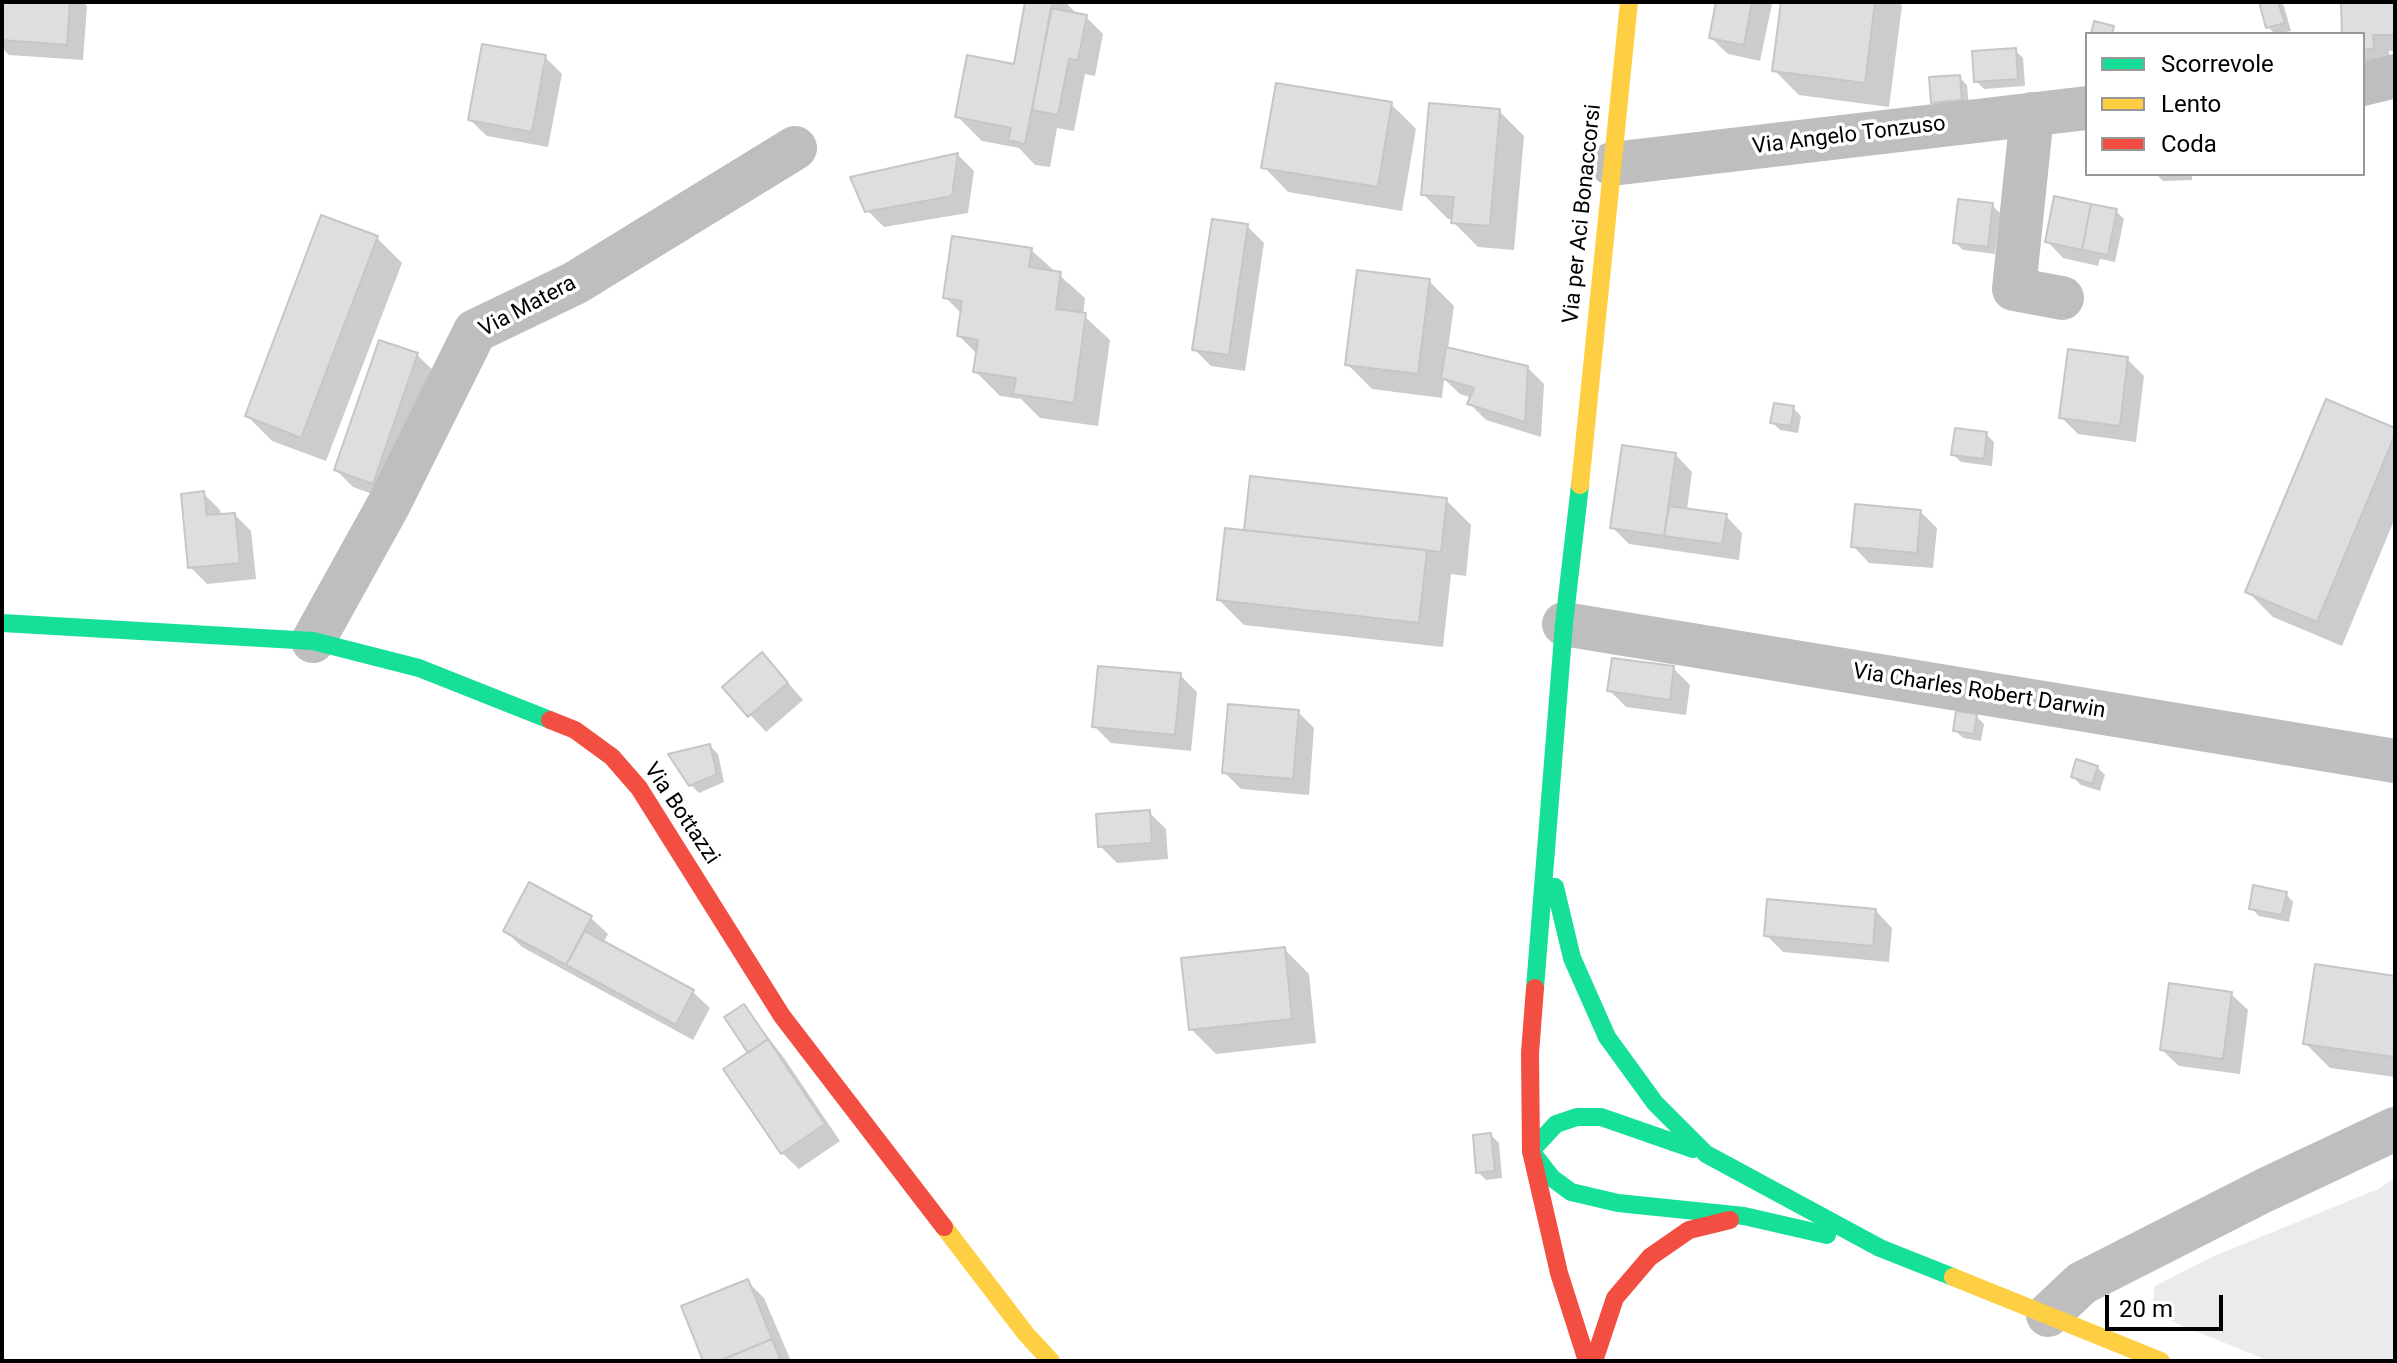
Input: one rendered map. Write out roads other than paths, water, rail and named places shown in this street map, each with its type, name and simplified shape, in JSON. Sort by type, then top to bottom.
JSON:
[{"type":"main road","name":"Via per Aci Bonaccorsi","points":[[1587,1361],[1559,1273],[1531,1151],[1530,1053],[1564,624],[1629,2]]},
{"type":"main road","name":"Via Bottazzi","points":[[2,623],[313,641],[419,668],[575,730],[612,757],[639,788],[782,1016],[1039,1352]]},
{"type":"main road","points":[[1545,842],[1572,958],[1607,1037],[1655,1103],[1706,1154]]},
{"type":"main road","points":[[1880,1248],[1744,1216],[1618,1203],[1571,1192],[1552,1178],[1531,1151],[1556,1124],[1577,1117],[1601,1117],[1706,1154],[1880,1248],[2161,1361]]},
{"type":"main road","points":[[1594,1361],[1615,1298],[1650,1257],[1689,1230],[1744,1216]]},
{"type":"street","points":[[2365,84],[2395,76]]},
{"type":"street","name":"Via Angelo Tonzuso","points":[[1612,164],[2085,108]]},
{"type":"street","points":[[2032,114],[2014,289],[2062,298]]},
{"type":"street","name":"Via Matera","points":[[313,641],[389,504],[475,331],[575,283],[795,148]]},
{"type":"street","name":"Via Charles Robert Darwin","points":[[1564,624],[2395,761]]},
{"type":"street","points":[[2048,1315],[2082,1283],[2265,1190],[2395,1129]]}]
